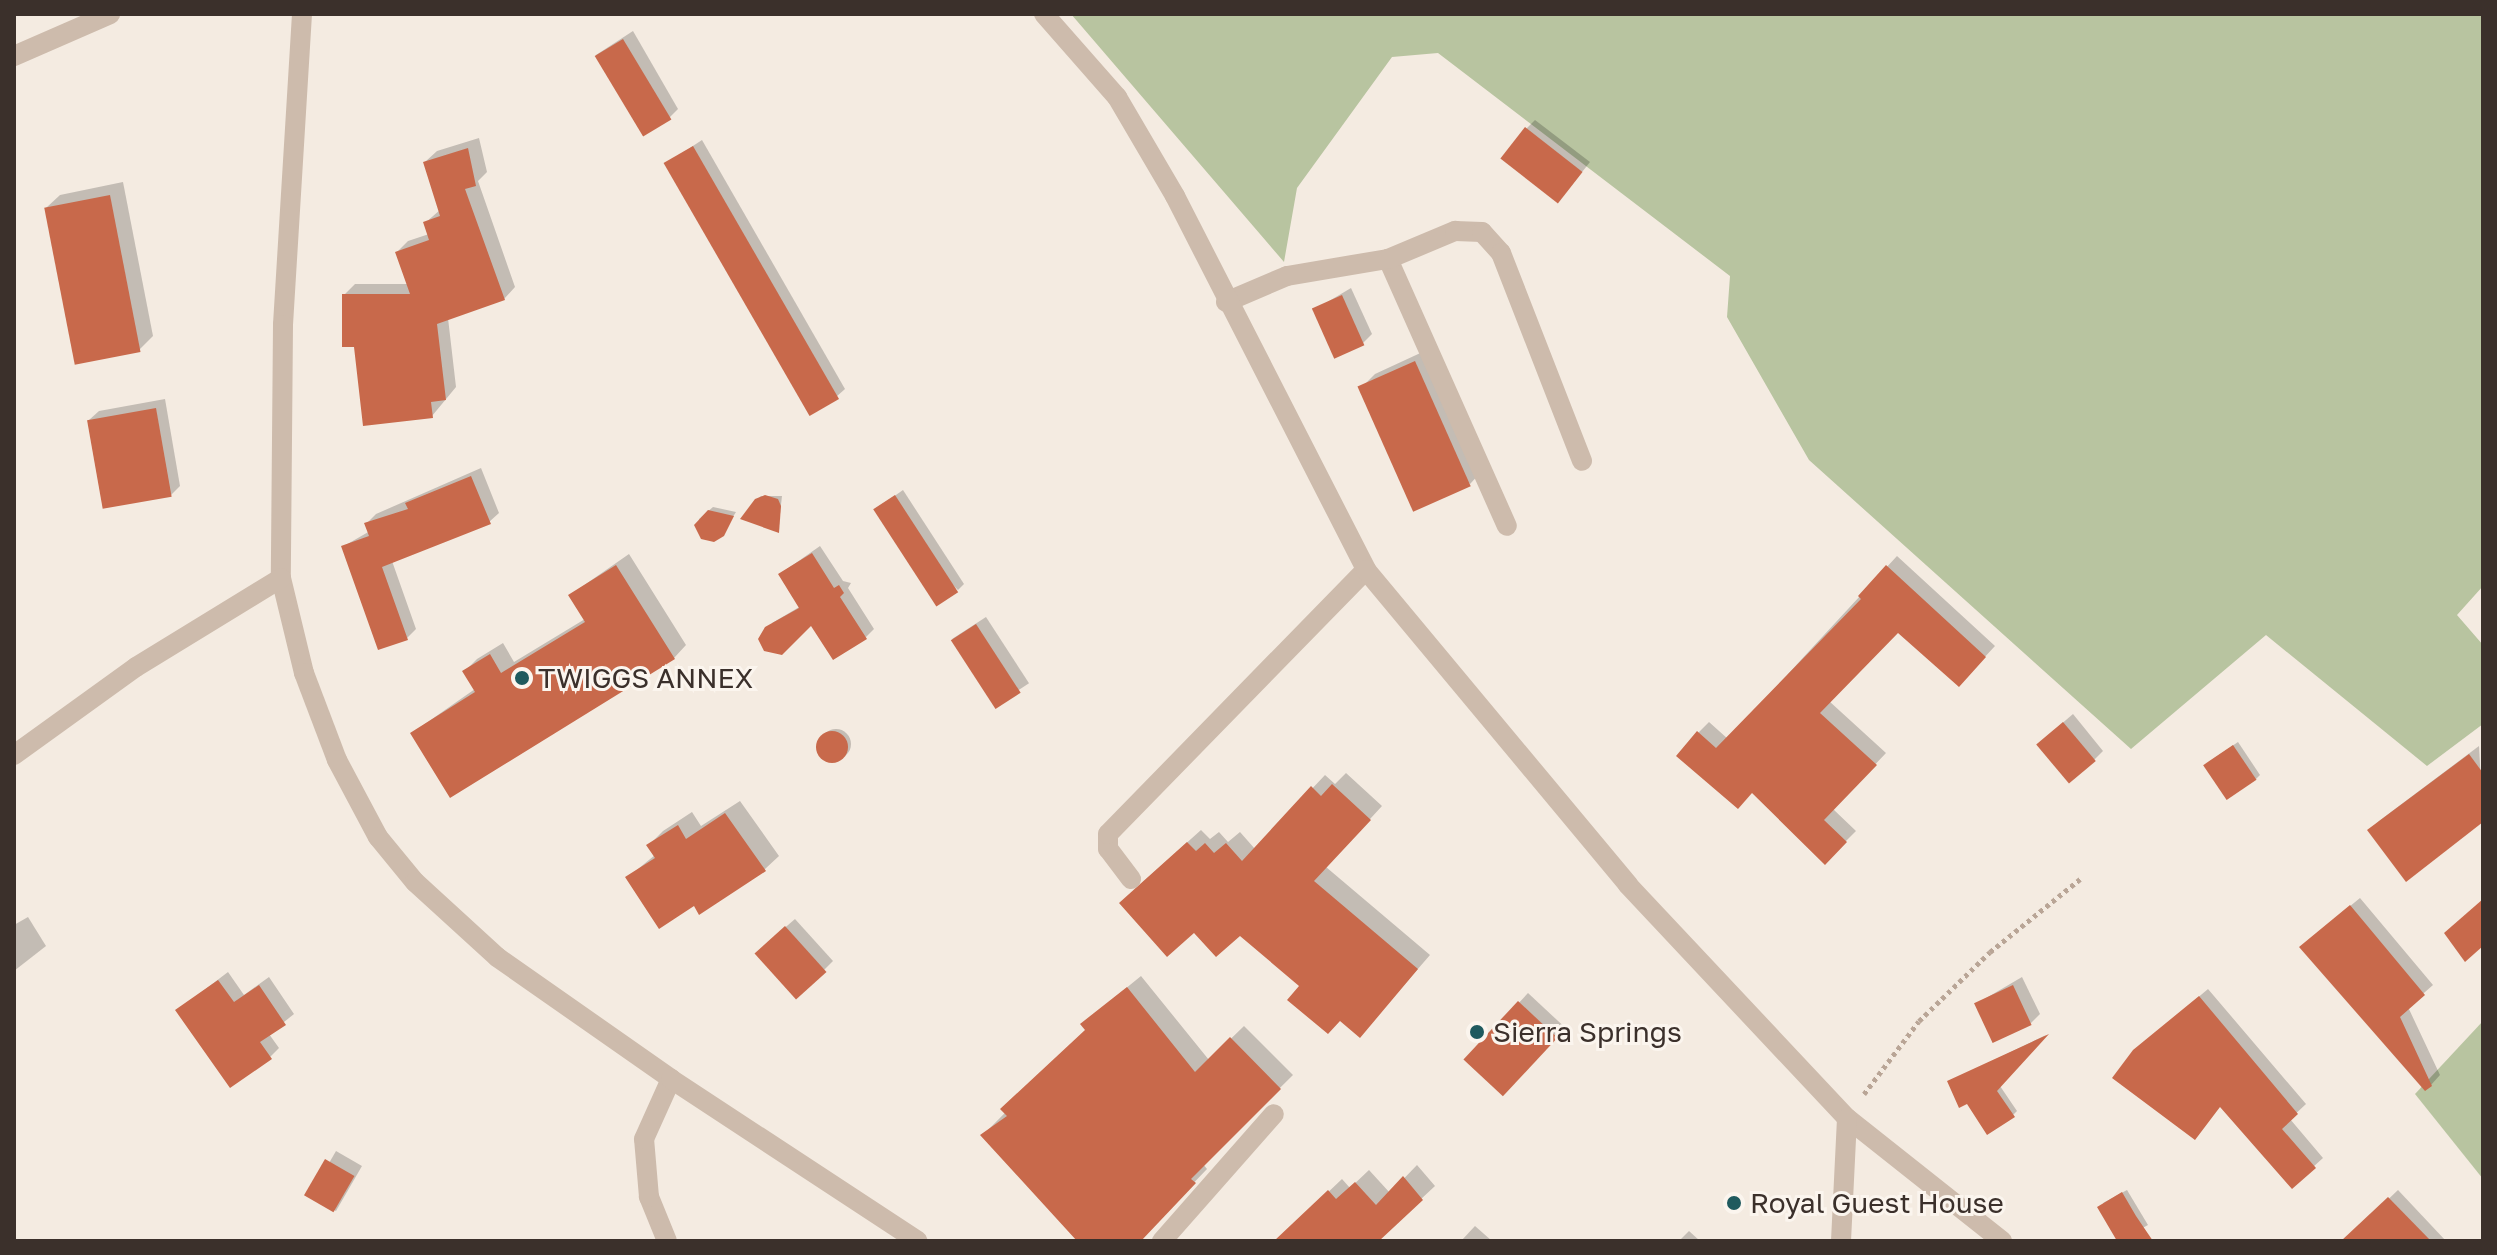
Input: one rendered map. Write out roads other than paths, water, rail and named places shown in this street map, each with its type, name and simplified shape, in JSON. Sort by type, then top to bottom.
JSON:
[{"type":"street","points":[[14,56],[110,14]]},
{"type":"street","points":[[302,14],[282,340],[281,578],[304,673],[337,760],[378,837],[415,882],[497,957],[671,1079],[918,1241]]},
{"type":"street","points":[[1044,14],[1117,97],[1366,570],[1628,885],[1847,1118],[2002,1241]]},
{"type":"street","points":[[1226,302],[1287,276],[1388,259],[1455,231],[1482,232],[1501,253],[1582,461]]},
{"type":"street","points":[[1388,259],[1507,526]]},
{"type":"street","points":[[1131,879],[1108,849],[1108,834],[1366,570]]},
{"type":"street","points":[[14,755],[136,667],[281,578]]},
{"type":"street","points":[[667,1241],[649,1197],[644,1139],[671,1079]]},
{"type":"street","points":[[1162,1241],[1274,1114]]},
{"type":"street","points":[[1841,1241],[1847,1118]]},
{"type":"place","name":"TWIGGS ANNEX","points":[[522,678]]},
{"type":"place","name":"Sierra Springs","points":[[1477,1032]]},
{"type":"place","name":"Royal Guest House","points":[[1734,1203]]}]
